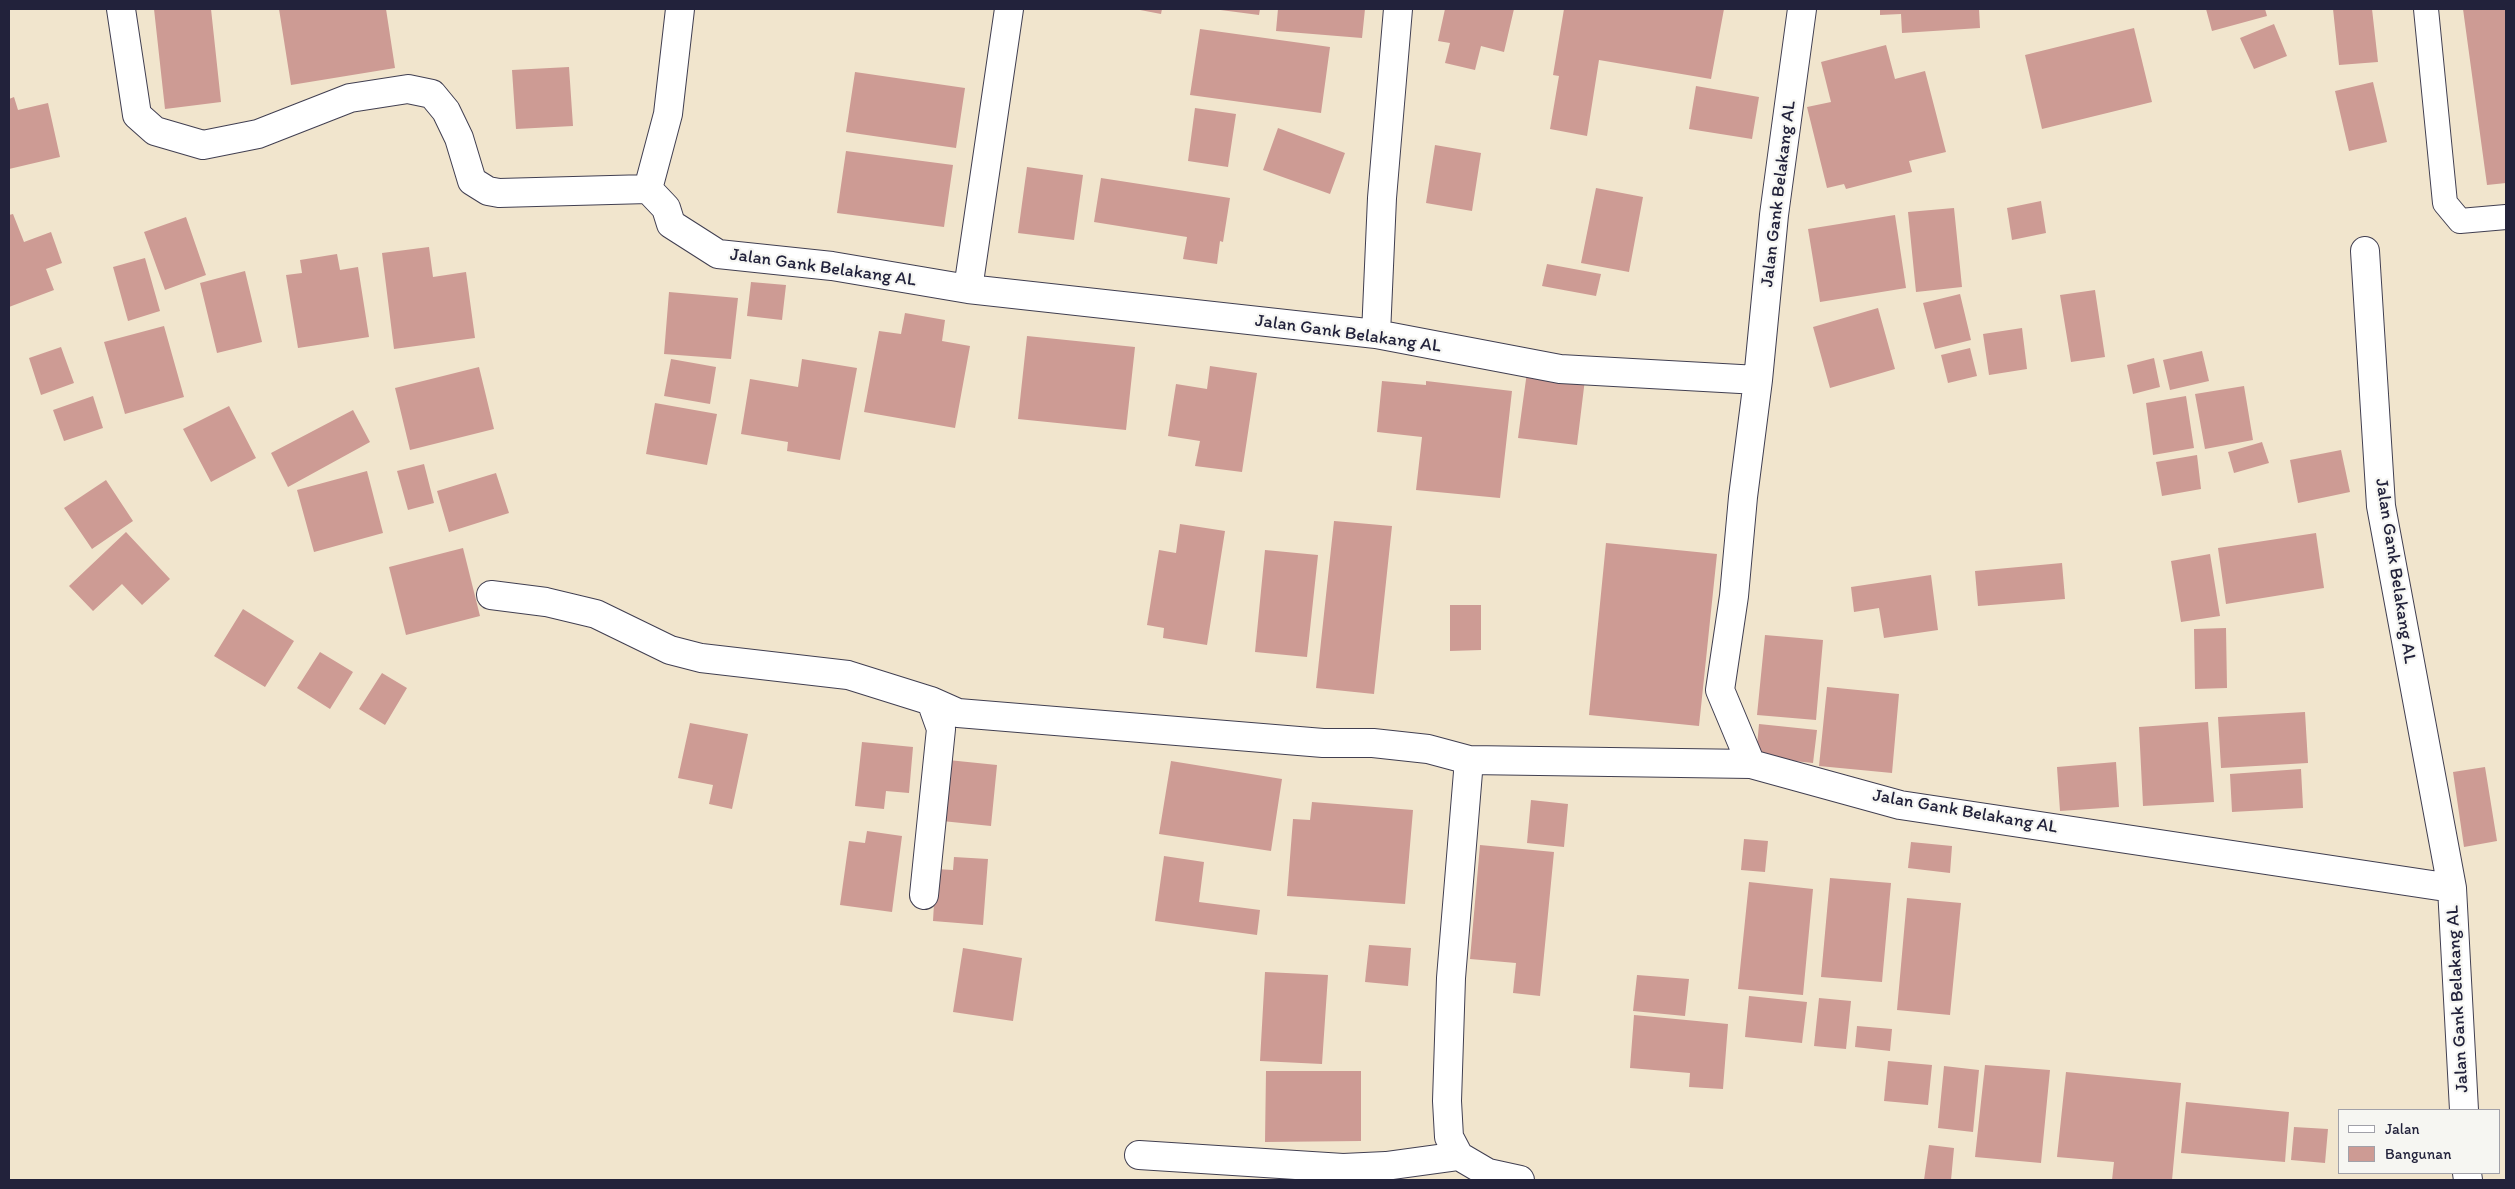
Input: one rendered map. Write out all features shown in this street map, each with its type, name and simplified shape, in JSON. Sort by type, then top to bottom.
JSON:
[{"type":"street","points":[[121,9],[137,115],[155,131],[203,145],[258,134],[350,98],[408,89],[432,94],[446,111],[459,138],[472,181],[488,191],[499,193],[648,188],[668,114],[680,9]]},
{"type":"street","points":[[968,289],[1009,9]]},
{"type":"street","points":[[1376,334],[1382,198],[1398,9]]},
{"type":"street","name":"Jalan Gank Belakang AL","points":[[1802,9],[1774,215],[1734,596],[1720,690],[1751,764],[1900,805],[2452,888]]},
{"type":"street","name":"Jalan Gank Belakang AL","points":[[648,188],[666,208],[671,224],[718,254],[832,266],[968,289],[1376,334],[1560,369],[1758,380]]},
{"type":"street","name":"Jalan Gank Belakang AL","points":[[2365,251],[2381,506],[2452,888],[2464,1109]]},
{"type":"street","points":[[491,595],[546,602],[596,614],[670,650],[701,658],[848,675],[931,701],[958,713],[1323,743],[1373,743],[1428,749],[1469,760],[1751,764]]},
{"type":"street","points":[[924,895],[942,729],[931,701]]},
{"type":"street","points":[[1469,760],[1451,978],[1447,1100],[1449,1136],[1459,1156],[1488,1173],[1520,1180]]},
{"type":"street","points":[[1139,1155],[1343,1168],[1386,1166],[1459,1156]]},
{"type":"lane","points":[[2426,9],[2445,203],[2460,221],[2506,217]]},
{"type":"building","points":[[154,9],[211,9],[221,102],[165,109]]},
{"type":"building","points":[[279,9],[386,9],[395,68],[291,85]]},
{"type":"building","points":[[1135,9],[1162,9],[1161,14]]},
{"type":"building","points":[[1213,9],[1260,9],[1259,15]]},
{"type":"building","points":[[1278,9],[1365,9],[1362,38],[1276,31]]},
{"type":"building","points":[[1445,9],[1514,9],[1504,52],[1481,46],[1475,70],[1445,63],[1450,43],[1438,41]]},
{"type":"building","points":[[1564,9],[1724,9],[1711,79],[1599,60],[1587,136],[1550,129],[1559,76],[1553,75]]},
{"type":"building","points":[[1880,9],[1979,9],[1980,28],[1902,33],[1901,14],[1880,15]]},
{"type":"building","points":[[2206,9],[2265,9],[2267,16],[2212,31]]},
{"type":"building","points":[[2333,9],[2372,9],[2378,62],[2339,65]]},
{"type":"building","points":[[2463,9],[2506,9],[2506,183],[2487,185]]},
{"type":"building","points":[[2274,24],[2287,56],[2254,69],[2240,38]]},
{"type":"building","points":[[2134,28],[2152,102],[2042,129],[2025,55]]},
{"type":"building","points":[[1200,29],[1330,47],[1321,113],[1190,95]]},
{"type":"building","points":[[1886,45],[1895,79],[1925,71],[1946,152],[1909,161],[1912,172],[1846,189],[1844,184],[1827,188],[1807,107],[1831,102],[1821,62]]},
{"type":"building","points":[[569,67],[573,126],[516,129],[512,70]]},
{"type":"building","points":[[855,72],[965,88],[956,148],[846,132]]},
{"type":"building","points":[[2373,82],[2387,142],[2349,151],[2335,91]]},
{"type":"building","points":[[1696,86],[1759,97],[1752,139],[1689,129]]},
{"type":"building","points":[[14,97],[18,110],[48,103],[60,157],[9,169],[9,99]]},
{"type":"building","points":[[1195,108],[1236,114],[1228,167],[1188,161]]},
{"type":"building","points":[[1278,128],[1345,153],[1330,194],[1263,170]]},
{"type":"building","points":[[1435,145],[1481,153],[1472,211],[1426,203]]},
{"type":"building","points":[[846,151],[953,165],[944,227],[837,213]]},
{"type":"building","points":[[1027,167],[1083,175],[1074,240],[1018,233]]},
{"type":"building","points":[[1101,178],[1230,198],[1223,242],[1220,241],[1217,264],[1183,259],[1187,237],[1094,222]]},
{"type":"building","points":[[1596,188],[1643,197],[1629,272],[1581,263]]},
{"type":"building","points":[[2041,201],[2046,233],[2012,240],[2007,208]]},
{"type":"building","points":[[1954,208],[1962,287],[1916,292],[1908,212]]},
{"type":"building","points":[[13,214],[24,242],[51,232],[62,263],[46,269],[54,290],[9,307],[9,215]]},
{"type":"building","points":[[1895,215],[1906,288],[1820,302],[1808,229]]},
{"type":"building","points":[[186,217],[206,275],[165,290],[144,232]]},
{"type":"building","points":[[429,247],[433,277],[466,272],[475,338],[394,349],[382,253]]},
{"type":"building","points":[[337,254],[340,270],[358,267],[369,337],[298,348],[286,275],[302,273],[300,260]]},
{"type":"building","points":[[145,258],[160,311],[128,321],[113,267]]},
{"type":"building","points":[[1547,264],[1601,274],[1596,296],[1542,286]]},
{"type":"building","points":[[245,271],[262,342],[217,353],[200,283]]},
{"type":"building","points":[[751,282],[786,285],[782,320],[747,316]]},
{"type":"building","points":[[2095,290],[2105,357],[2071,362],[2060,295]]},
{"type":"building","points":[[669,292],[738,298],[731,359],[664,354]]},
{"type":"building","points":[[1960,294],[1971,340],[1935,349],[1923,303]]},
{"type":"building","points":[[1878,308],[1895,369],[1830,388],[1813,327]]},
{"type":"building","points":[[905,313],[945,320],[942,341],[970,346],[955,428],[864,412],[879,331],[901,334]]},
{"type":"building","points":[[164,326],[184,397],[125,414],[104,342]]},
{"type":"building","points":[[2022,328],[2027,369],[1989,375],[1983,334]]},
{"type":"building","points":[[1027,336],[1135,347],[1126,430],[1018,419]]},
{"type":"building","points":[[61,347],[74,383],[41,395],[29,358]]},
{"type":"building","points":[[1970,348],[1977,376],[1948,383],[1941,355]]},
{"type":"building","points":[[2202,351],[2209,381],[2170,390],[2163,360]]},
{"type":"building","points":[[2154,358],[2160,387],[2133,394],[2127,365]]},
{"type":"building","points":[[671,359],[716,367],[710,404],[664,396]]},
{"type":"building","points":[[802,359],[857,368],[840,460],[787,451],[788,442],[741,434],[750,379],[798,387]]},
{"type":"building","points":[[1210,366],[1257,373],[1242,472],[1195,466],[1200,441],[1168,436],[1176,384],[1207,389]]},
{"type":"building","points":[[479,367],[494,429],[410,450],[395,388]]},
{"type":"building","points":[[1527,372],[1585,379],[1577,445],[1518,438]]},
{"type":"building","points":[[1382,381],[1426,385],[1426,381],[1512,391],[1500,498],[1416,490],[1422,437],[1377,432]]},
{"type":"building","points":[[2244,386],[2253,440],[2205,449],[2195,394]]},
{"type":"building","points":[[93,396],[103,428],[64,441],[53,410]]},
{"type":"building","points":[[2186,396],[2194,448],[2153,455],[2146,403]]},
{"type":"building","points":[[655,403],[717,414],[707,465],[646,454]]},
{"type":"building","points":[[229,406],[256,458],[211,482],[183,429]]},
{"type":"building","points":[[353,410],[370,442],[288,487],[271,453]]},
{"type":"building","points":[[2262,442],[2269,463],[2234,473],[2228,452]]},
{"type":"building","points":[[2341,450],[2350,492],[2298,503],[2290,460]]},
{"type":"building","points":[[2197,455],[2201,489],[2162,496],[2156,462]]},
{"type":"building","points":[[424,464],[434,503],[408,510],[397,471]]},
{"type":"building","points":[[367,471],[383,533],[314,552],[297,490]]},
{"type":"building","points":[[496,473],[509,513],[449,532],[437,491]]},
{"type":"building","points":[[106,480],[133,521],[92,549],[64,508]]},
{"type":"building","points":[[1334,521],[1392,526],[1374,694],[1316,688]]},
{"type":"building","points":[[1180,524],[1225,531],[1207,645],[1163,638],[1164,628],[1147,625],[1159,550],[1176,553]]},
{"type":"building","points":[[126,532],[170,579],[142,605],[122,584],[93,611],[69,586]]},
{"type":"building","points":[[2316,533],[2324,588],[2226,604],[2218,548]]},
{"type":"building","points":[[1606,543],[1717,554],[1699,726],[1589,715]]},
{"type":"building","points":[[463,548],[480,616],[406,635],[389,567]]},
{"type":"building","points":[[1265,550],[1318,555],[1307,657],[1255,652]]},
{"type":"building","points":[[2210,554],[2220,616],[2181,622],[2171,561]]},
{"type":"building","points":[[2062,563],[2065,599],[1978,606],[1975,571]]},
{"type":"building","points":[[1931,575],[1938,630],[1884,638],[1879,608],[1854,612],[1851,587]]},
{"type":"building","points":[[1450,605],[1481,605],[1481,650],[1450,651]]},
{"type":"building","points":[[243,609],[294,641],[265,687],[214,656]]},
{"type":"building","points":[[2226,628],[2227,688],[2195,689],[2194,629]]},
{"type":"building","points":[[1765,635],[1823,640],[1816,720],[1757,715]]},
{"type":"building","points":[[320,652],[353,672],[330,709],[297,688]]},
{"type":"building","points":[[382,673],[407,688],[385,725],[359,709]]},
{"type":"building","points":[[1827,687],[1899,694],[1892,773],[1819,766]]},
{"type":"building","points":[[2305,712],[2308,763],[2221,768],[2218,717]]},
{"type":"building","points":[[2208,722],[2214,802],[2143,806],[2139,727]]},
{"type":"building","points":[[690,723],[748,734],[732,809],[709,804],[713,785],[678,778]]},
{"type":"building","points":[[1759,724],[1817,730],[1813,763],[1756,757]]},
{"type":"building","points":[[862,742],[913,747],[909,793],[886,791],[884,809],[855,806]]},
{"type":"building","points":[[948,760],[997,765],[991,826],[942,821]]},
{"type":"building","points":[[1171,761],[1282,779],[1271,851],[1159,834]]},
{"type":"building","points":[[2116,762],[2119,807],[2060,811],[2057,767]]},
{"type":"building","points":[[2485,767],[2497,841],[2464,847],[2453,772]]},
{"type":"building","points":[[2301,769],[2303,808],[2232,812],[2230,774]]},
{"type":"building","points":[[1531,800],[1568,804],[1564,847],[1527,843]]},
{"type":"building","points":[[1312,802],[1413,810],[1405,904],[1287,896],[1293,819],[1310,820]]},
{"type":"building","points":[[867,831],[902,836],[892,912],[840,905],[849,841],[865,843]]},
{"type":"building","points":[[1744,839],[1768,841],[1765,872],[1741,870]]},
{"type":"building","points":[[1911,842],[1952,846],[1950,873],[1908,868]]},
{"type":"building","points":[[1480,845],[1554,852],[1540,996],[1513,993],[1516,963],[1470,959]]},
{"type":"building","points":[[1164,856],[1204,862],[1199,902],[1260,910],[1257,935],[1155,921]]},
{"type":"building","points":[[954,857],[988,859],[983,925],[933,921],[936,869],[953,870]]},
{"type":"building","points":[[1830,878],[1891,883],[1882,982],[1821,977]]},
{"type":"building","points":[[1749,882],[1813,889],[1803,995],[1738,989]]},
{"type":"building","points":[[1907,898],[1961,903],[1950,1015],[1897,1010]]},
{"type":"building","points":[[1369,945],[1411,948],[1408,986],[1365,982]]},
{"type":"building","points":[[963,948],[1022,958],[1013,1021],[953,1012]]},
{"type":"building","points":[[1265,972],[1328,975],[1322,1064],[1260,1061]]},
{"type":"building","points":[[1637,975],[1689,979],[1685,1016],[1633,1011]]},
{"type":"building","points":[[1749,996],[1807,1002],[1802,1043],[1745,1037]]},
{"type":"building","points":[[1819,998],[1851,1001],[1846,1049],[1814,1046]]},
{"type":"building","points":[[1634,1015],[1728,1024],[1723,1089],[1689,1087],[1690,1073],[1630,1068]]},
{"type":"building","points":[[1857,1026],[1892,1029],[1890,1051],[1855,1047]]},
{"type":"building","points":[[1888,1061],[1932,1065],[1928,1105],[1884,1101]]},
{"type":"building","points":[[1985,1065],[2050,1070],[2041,1163],[1975,1157]]},
{"type":"building","points":[[1944,1066],[1979,1070],[1973,1132],[1938,1128]]},
{"type":"building","points":[[1266,1071],[1361,1071],[1361,1141],[1265,1142]]},
{"type":"building","points":[[2066,1072],[2181,1083],[2172,1180],[2112,1180],[2114,1162],[2057,1157]]},
{"type":"building","points":[[2186,1102],[2289,1112],[2285,1162],[2181,1153]]},
{"type":"building","points":[[2294,1127],[2328,1129],[2325,1163],[2291,1160]]},
{"type":"building","points":[[1929,1145],[1954,1148],[1951,1180],[1924,1180]]}]
